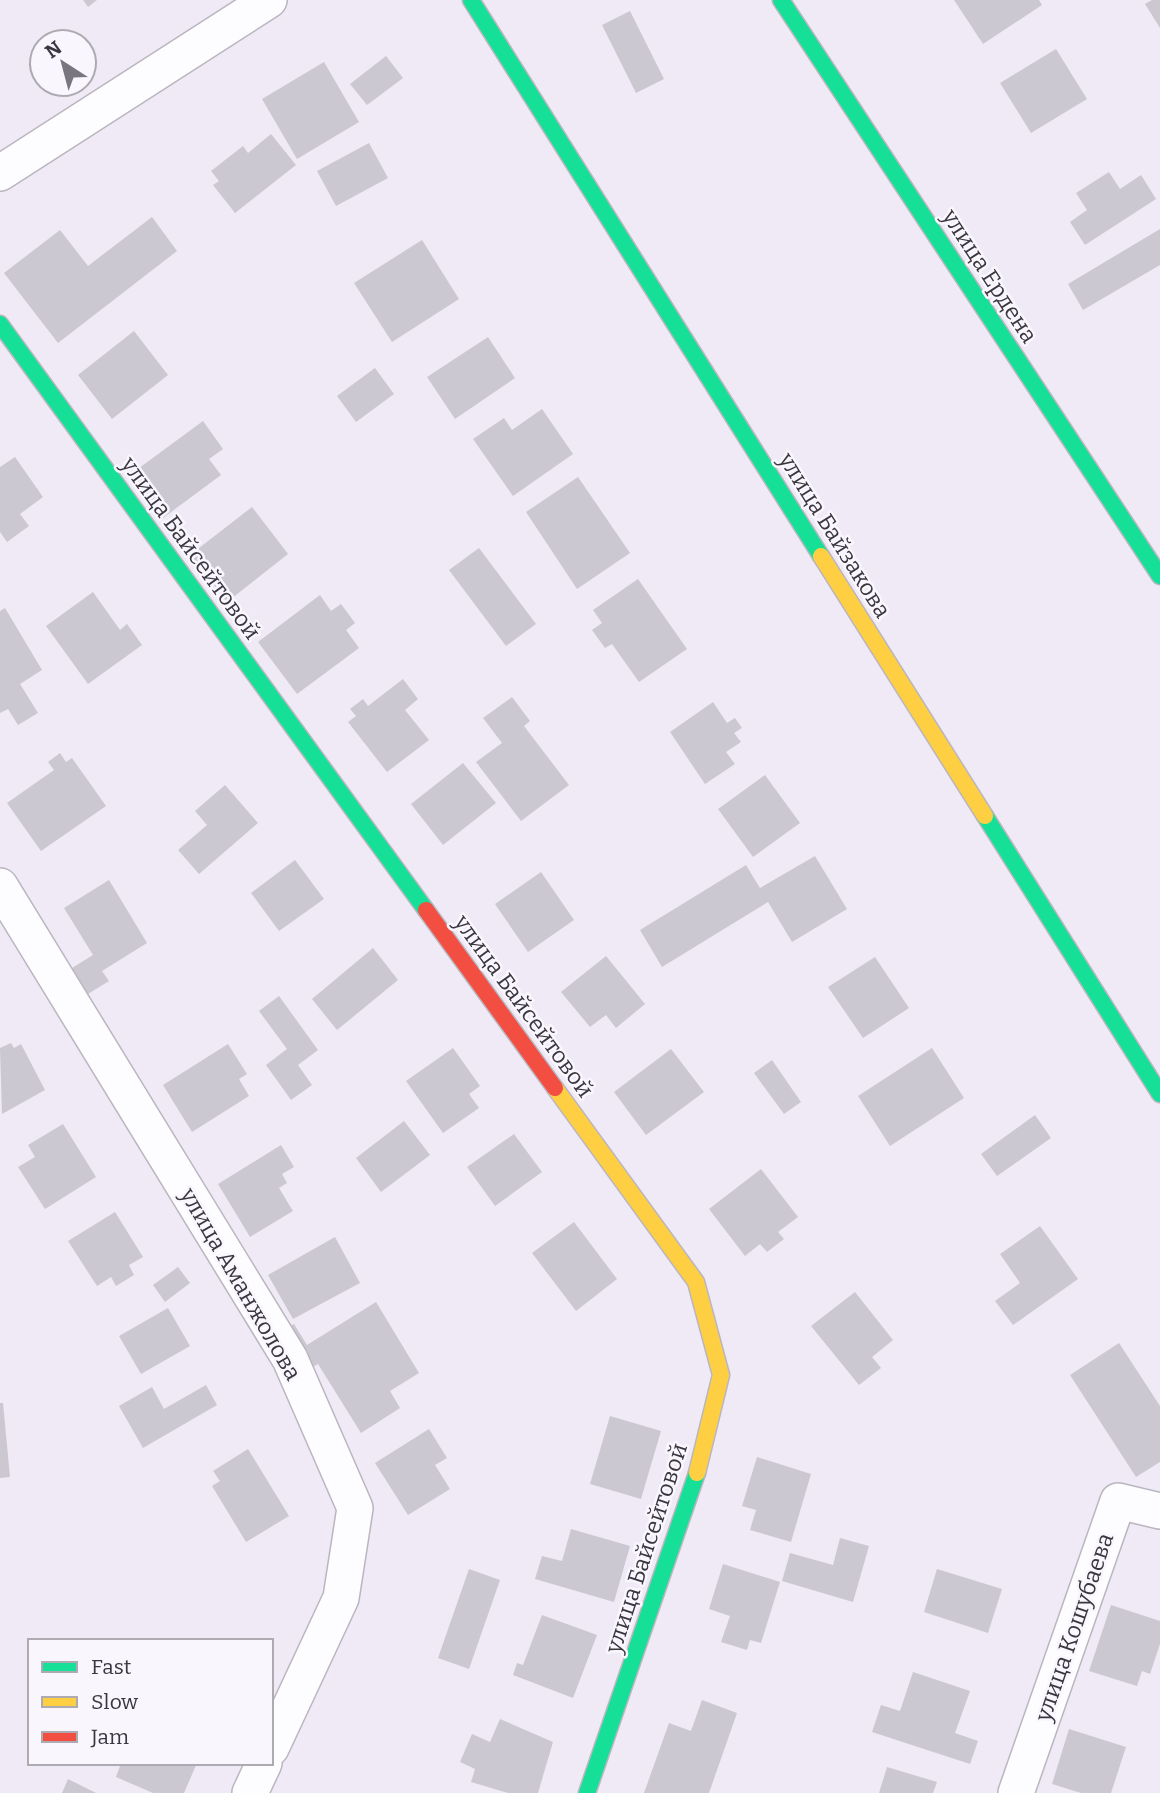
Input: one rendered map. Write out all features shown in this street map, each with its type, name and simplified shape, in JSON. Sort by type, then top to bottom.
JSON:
[{"type":"street","name":"улица Байзакова","points":[[471,0],[1160,1094]]},
{"type":"street","name":"улица Ердена","points":[[781,0],[1160,576]]},
{"type":"street","points":[[0,173],[257,4]]},
{"type":"street","name":"улица Байсейтовой","points":[[0,324],[696,1282],[721,1375],[693,1490],[587,1793]]},
{"type":"street","name":"улица Аманжолова","points":[[0,886],[290,1359],[355,1508],[341,1598],[273,1744]]},
{"type":"street","name":"улица Кошубаева","points":[[1016,1793],[1118,1501],[1160,1511]]},
{"type":"street","points":[[250,1793],[263,1765]]},
{"type":"building","points":[[83,0],[97,0],[88,7]]},
{"type":"building","points":[[954,0],[1039,0],[1042,5],[983,44]]},
{"type":"building","points":[[1160,0],[1160,28],[1145,4]]},
{"type":"building","points":[[630,11],[664,79],[636,93],[602,25]]},
{"type":"building","points":[[1056,49],[1087,99],[1031,133],[1000,83]]},
{"type":"building","points":[[386,56],[403,78],[367,105],[350,84]]},
{"type":"building","points":[[324,62],[359,122],[297,159],[262,99]]},
{"type":"building","points":[[271,134],[296,165],[235,213],[213,185],[219,181],[211,171],[243,146],[248,153]]},
{"type":"building","points":[[369,143],[388,178],[336,206],[317,171]]},
{"type":"building","points":[[1109,172],[1120,189],[1141,175],[1156,199],[1085,245],[1070,222],[1087,210],[1076,193]]},
{"type":"building","points":[[152,217],[177,251],[58,343],[4,273],[60,230],[88,266]]},
{"type":"building","points":[[1160,229],[1160,265],[1083,310],[1068,284]]},
{"type":"building","points":[[422,240],[459,299],[392,342],[354,283]]},
{"type":"building","points":[[134,331],[168,375],[112,419],[78,375]]},
{"type":"building","points":[[488,337],[515,378],[455,419],[427,377]]},
{"type":"building","points":[[375,368],[394,394],[356,422],[337,396]]},
{"type":"building","points":[[542,409],[573,454],[513,496],[473,439],[504,418],[512,430]]},
{"type":"building","points":[[203,421],[223,449],[209,459],[221,475],[163,518],[131,474]]},
{"type":"building","points":[[15,457],[43,497],[20,514],[29,526],[7,542],[0,532],[0,467]]},
{"type":"building","points":[[578,477],[630,553],[577,589],[526,512]]},
{"type":"building","points":[[252,507],[288,554],[227,602],[190,555]]},
{"type":"building","points":[[479,548],[536,624],[506,646],[449,570]]},
{"type":"building","points":[[638,579],[687,649],[639,682],[612,644],[605,648],[592,630],[602,623],[593,610]]},
{"type":"building","points":[[93,592],[120,630],[127,624],[142,645],[88,684],[46,626]]},
{"type":"building","points":[[320,595],[331,611],[341,604],[355,623],[346,630],[359,648],[297,694],[258,642]]},
{"type":"building","points":[[5,608],[42,670],[20,684],[38,713],[18,725],[8,709],[0,713],[0,611]]},
{"type":"building","points":[[403,679],[418,699],[405,710],[429,740],[387,772],[348,722],[356,716],[350,709],[363,699],[368,706]]},
{"type":"building","points":[[512,697],[530,721],[524,726],[569,785],[521,821],[476,762],[502,743],[483,718]]},
{"type":"building","points":[[713,702],[727,723],[735,718],[742,728],[734,733],[741,742],[726,752],[735,764],[705,784],[670,732]]},
{"type":"building","points":[[60,753],[66,762],[72,758],[106,806],[41,851],[7,803],[54,770],[48,762]]},
{"type":"building","points":[[463,763],[496,803],[443,845],[411,804]]},
{"type":"building","points":[[765,775],[800,823],[753,857],[718,809]]},
{"type":"building","points":[[225,785],[258,823],[199,874],[178,850],[207,825],[195,811]]},
{"type":"building","points":[[815,856],[847,909],[792,942],[768,902],[662,967],[640,930],[746,865],[760,888]]},
{"type":"building","points":[[295,860],[324,899],[279,931],[251,893]]},
{"type":"building","points":[[541,872],[574,920],[528,952],[495,904]]},
{"type":"building","points":[[109,880],[147,943],[102,971],[109,981],[88,994],[72,968],[93,955],[64,908]]},
{"type":"building","points":[[373,948],[398,980],[337,1030],[312,999]]},
{"type":"building","points":[[606,956],[645,1004],[616,1028],[606,1015],[590,1027],[561,992]]},
{"type":"building","points":[[875,957],[909,1008],[863,1038],[828,987]]},
{"type":"building","points":[[279,996],[318,1050],[298,1065],[312,1085],[291,1100],[266,1065],[287,1049],[259,1011]]},
{"type":"building","points":[[11,1043],[14,1048],[21,1044],[45,1090],[2,1114],[0,1048]]},
{"type":"building","points":[[228,1044],[247,1074],[239,1079],[249,1096],[192,1132],[163,1085]]},
{"type":"building","points":[[453,1048],[480,1086],[469,1094],[479,1108],[443,1133],[406,1081]]},
{"type":"building","points":[[932,1048],[964,1098],[890,1146],[858,1096]]},
{"type":"building","points":[[671,1049],[704,1092],[646,1135],[614,1092]]},
{"type":"building","points":[[772,1060],[801,1102],[784,1114],[754,1073]]},
{"type":"building","points":[[1035,1115],[1051,1138],[997,1176],[981,1154]]},
{"type":"building","points":[[404,1121],[430,1155],[381,1192],[356,1158]]},
{"type":"building","points":[[63,1124],[96,1177],[45,1209],[18,1167],[35,1157],[28,1145]]},
{"type":"building","points":[[514,1134],[542,1172],[495,1206],[467,1167]]},
{"type":"building","points":[[281,1145],[294,1167],[282,1174],[287,1183],[279,1188],[293,1211],[250,1237],[218,1184]]},
{"type":"building","points":[[761,1169],[798,1217],[778,1232],[784,1239],[767,1252],[760,1244],[745,1256],[709,1209]]},
{"type":"building","points":[[115,1212],[143,1257],[129,1265],[134,1275],[116,1286],[111,1277],[97,1286],[68,1241]]},
{"type":"building","points":[[574,1222],[617,1279],[576,1311],[532,1253]]},
{"type":"building","points":[[1040,1226],[1078,1279],[1013,1325],[995,1301],[1020,1283],[1000,1254]]},
{"type":"building","points":[[335,1237],[360,1283],[293,1319],[268,1275]]},
{"type":"building","points":[[178,1267],[190,1283],[165,1302],[153,1285]]},
{"type":"building","points":[[855,1292],[893,1340],[872,1357],[881,1368],[859,1385],[811,1326]]},
{"type":"building","points":[[376,1302],[419,1373],[390,1391],[400,1408],[361,1433],[318,1364],[299,1375],[275,1335],[294,1324],[307,1345]]},
{"type":"building","points":[[168,1308],[190,1346],[141,1374],[119,1336]]},
{"type":"building","points":[[1119,1343],[1160,1406],[1160,1462],[1136,1477],[1070,1375]]},
{"type":"building","points":[[206,1385],[217,1405],[143,1448],[119,1406],[152,1387],[164,1409]]},
{"type":"building","points":[[0,1403],[3,1403],[10,1477],[0,1478]]},
{"type":"building","points":[[610,1416],[661,1431],[641,1499],[590,1484]]},
{"type":"building","points":[[429,1429],[447,1458],[435,1465],[450,1489],[408,1515],[375,1463]]},
{"type":"building","points":[[248,1449],[289,1516],[246,1542],[212,1486],[220,1481],[213,1471]]},
{"type":"building","points":[[757,1457],[811,1474],[791,1542],[750,1530],[756,1510],[742,1506]]},
{"type":"building","points":[[571,1529],[630,1546],[614,1602],[535,1579],[542,1556],[562,1561]]},
{"type":"building","points":[[840,1538],[869,1546],[853,1602],[782,1581],[790,1553],[833,1565]]},
{"type":"building","points":[[723,1564],[780,1582],[761,1643],[750,1640],[747,1650],[721,1642],[730,1616],[709,1609]]},
{"type":"building","points":[[469,1569],[500,1580],[469,1669],[438,1658]]},
{"type":"building","points":[[937,1569],[1002,1589],[988,1633],[924,1612]]},
{"type":"building","points":[[1111,1605],[1160,1621],[1160,1644],[1150,1674],[1142,1671],[1137,1686],[1089,1671]]},
{"type":"building","points":[[542,1615],[597,1635],[573,1698],[513,1675],[517,1663],[523,1665]]},
{"type":"building","points":[[913,1672],[970,1691],[955,1733],[978,1741],[970,1764],[872,1732],[881,1705],[900,1711]]},
{"type":"building","points":[[702,1700],[737,1713],[709,1793],[644,1793],[669,1723],[691,1731]]},
{"type":"building","points":[[500,1719],[553,1742],[538,1793],[508,1793],[471,1782],[475,1769],[460,1762],[472,1734],[490,1742]]},
{"type":"building","points":[[1069,1729],[1126,1747],[1111,1793],[1081,1793],[1052,1784]]},
{"type":"building","points":[[120,1765],[196,1765],[184,1793],[153,1793],[116,1777]]},
{"type":"building","points":[[887,1767],[937,1782],[933,1793],[879,1793]]},
{"type":"building","points":[[68,1779],[96,1793],[62,1793]]},
{"type":"traffic: fast","points":[[471,0],[821,556]]},
{"type":"traffic: fast","points":[[781,0],[1160,576]]},
{"type":"traffic: fast","points":[[0,324],[426,910]]},
{"type":"traffic: fast","points":[[985,816],[1160,1094]]},
{"type":"traffic: fast","points":[[587,1793],[697,1473]]},
{"type":"traffic: slow","points":[[821,556],[985,816]]},
{"type":"traffic: slow","points":[[555,1088],[696,1282],[721,1375],[697,1473]]},
{"type":"traffic: jam","points":[[426,910],[555,1088]]}]
